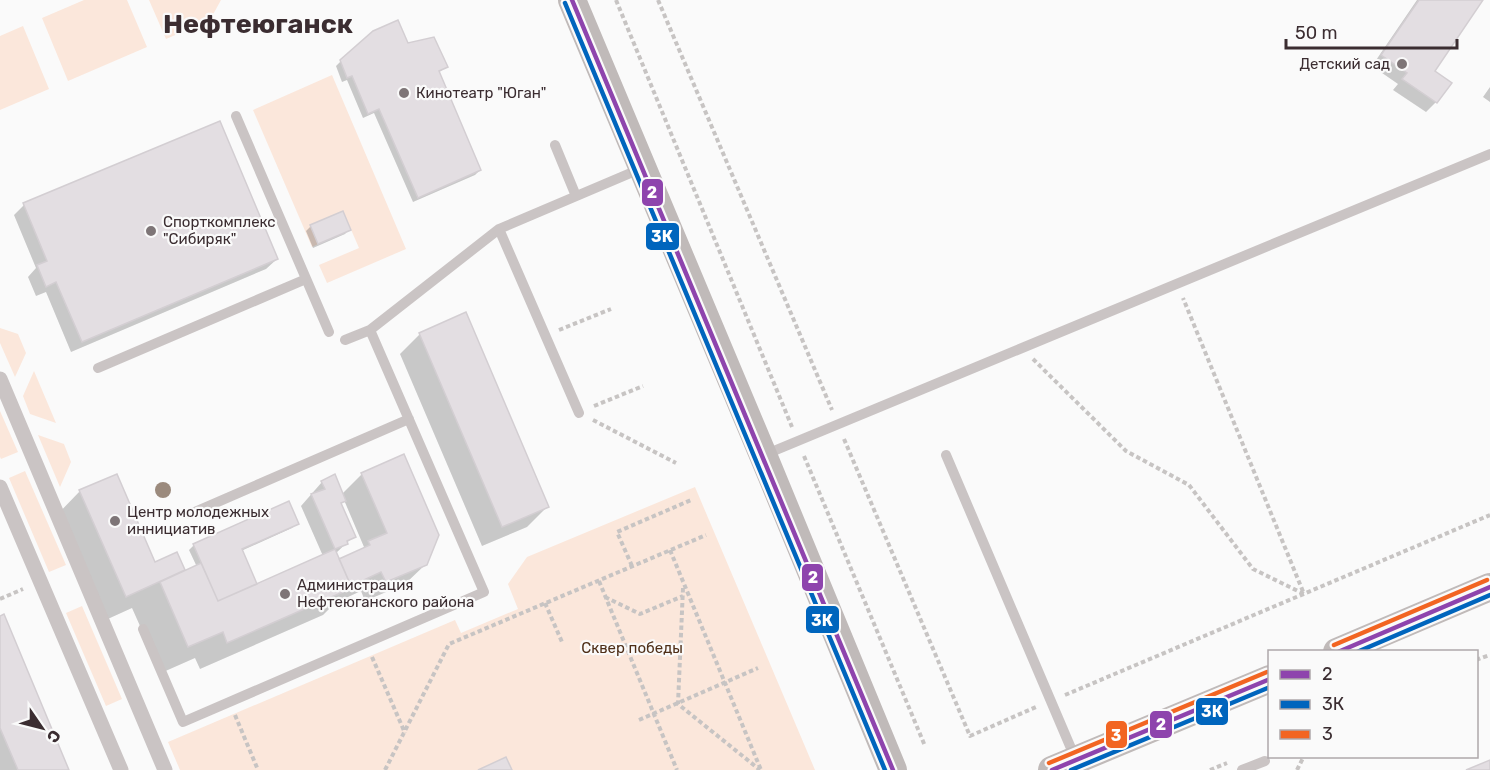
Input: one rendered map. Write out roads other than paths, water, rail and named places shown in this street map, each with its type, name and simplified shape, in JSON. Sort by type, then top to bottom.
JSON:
[{"type":"main road","points":[[572,0],[892,770]]},
{"type":"main road","points":[[1339,650],[1490,587]]},
{"type":"main road","points":[[1064,765],[1268,680]]},
{"type":"street","points":[[0,379],[165,770]]},
{"type":"street","points":[[0,487],[121,770]]},
{"type":"lane","points":[[236,116],[329,332]]},
{"type":"lane","points":[[555,145],[576,196]]},
{"type":"lane","points":[[763,455],[1490,154]]},
{"type":"lane","points":[[345,340],[370,330],[499,229],[643,167]]},
{"type":"lane","points":[[499,229],[579,413]]},
{"type":"lane","points":[[98,368],[306,279]]},
{"type":"lane","points":[[143,629],[183,722],[484,592],[370,330]]},
{"type":"lane","points":[[190,514],[409,419]]},
{"type":"lane","points":[[946,455],[1051,701],[1064,765]]},
{"type":"lane","points":[[1242,770],[1265,761]]},
{"type":"place","name":"Детский сад","points":[[1402,64]]},
{"type":"place","name":"Кинотеатр \"Юган\"","points":[[404,93]]},
{"type":"place","name":"Спорткомплекс \"Сибиряк\"","points":[[151,231]]},
{"type":"place","name":"Центр молодежных иннициатив","points":[[115,521]]},
{"type":"place","name":"Администрация Нефтеюганского района","points":[[285,594]]},
{"type":"district","name":"Нефтеюганск","points":[[258,24]]},
{"type":"park label","name":"Сквер победы","points":[[632,648]]}]
